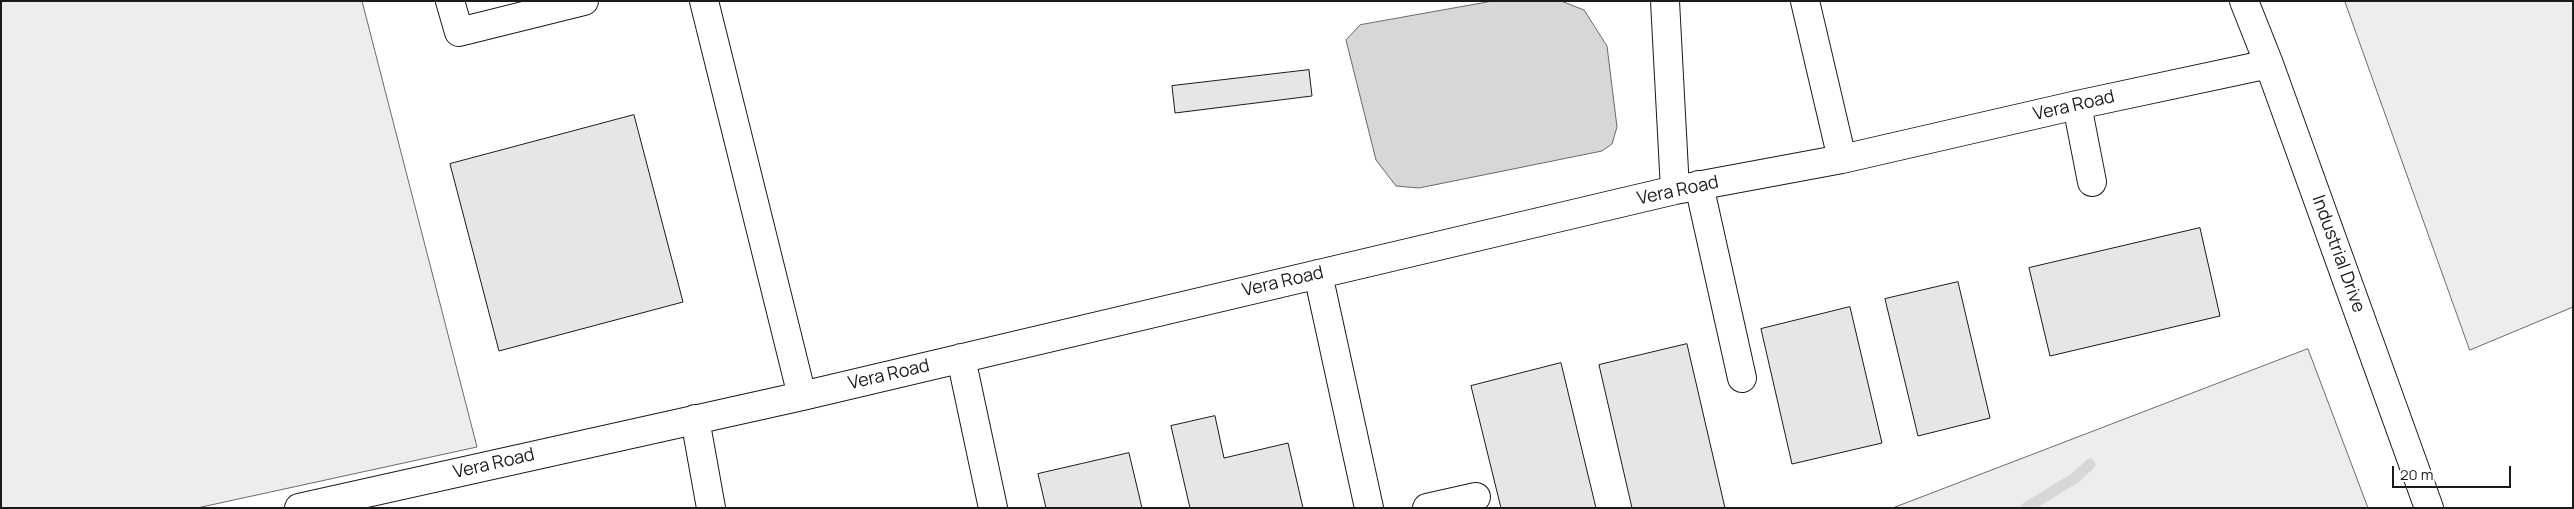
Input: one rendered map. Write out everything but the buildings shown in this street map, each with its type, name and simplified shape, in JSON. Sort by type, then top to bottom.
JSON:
[{"type":"street","points":[[450,1],[459,32],[584,1]]},
{"type":"street","points":[[704,1],[802,396]]},
{"type":"street","points":[[1665,1],[1687,188],[1742,378]]},
{"type":"street","points":[[1805,1],[1842,159]]},
{"type":"street","name":"Industrial Drive","points":[[2244,1],[2269,64],[2429,508]]},
{"type":"street","name":"Vera Road","points":[[299,508],[802,396],[1687,188],[1842,159],[2077,105],[2269,64]]},
{"type":"street","points":[[2077,105],[2092,182]]},
{"type":"street","points":[[1318,274],[1370,508]]},
{"type":"street","points":[[961,358],[993,508]]},
{"type":"street","points":[[695,419],[711,508]]},
{"type":"street","points":[[1427,508],[1476,497]]},
{"type":"shaded area","points":[[1,1],[362,1],[477,447],[197,508],[1,508]]},
{"type":"shaded area","points":[[1493,1],[1561,1],[1584,10],[1607,46],[1617,127],[1612,144],[1602,151],[1419,188],[1396,186],[1376,160],[1346,40],[1360,25]]},
{"type":"shaded area","points":[[2345,1],[2573,1],[2573,307],[2470,350]]},
{"type":"shaded area","points":[[2308,349],[2368,508],[1893,508]]},
{"type":"waterway","points":[[2026,508],[2075,478],[2090,464]]}]
